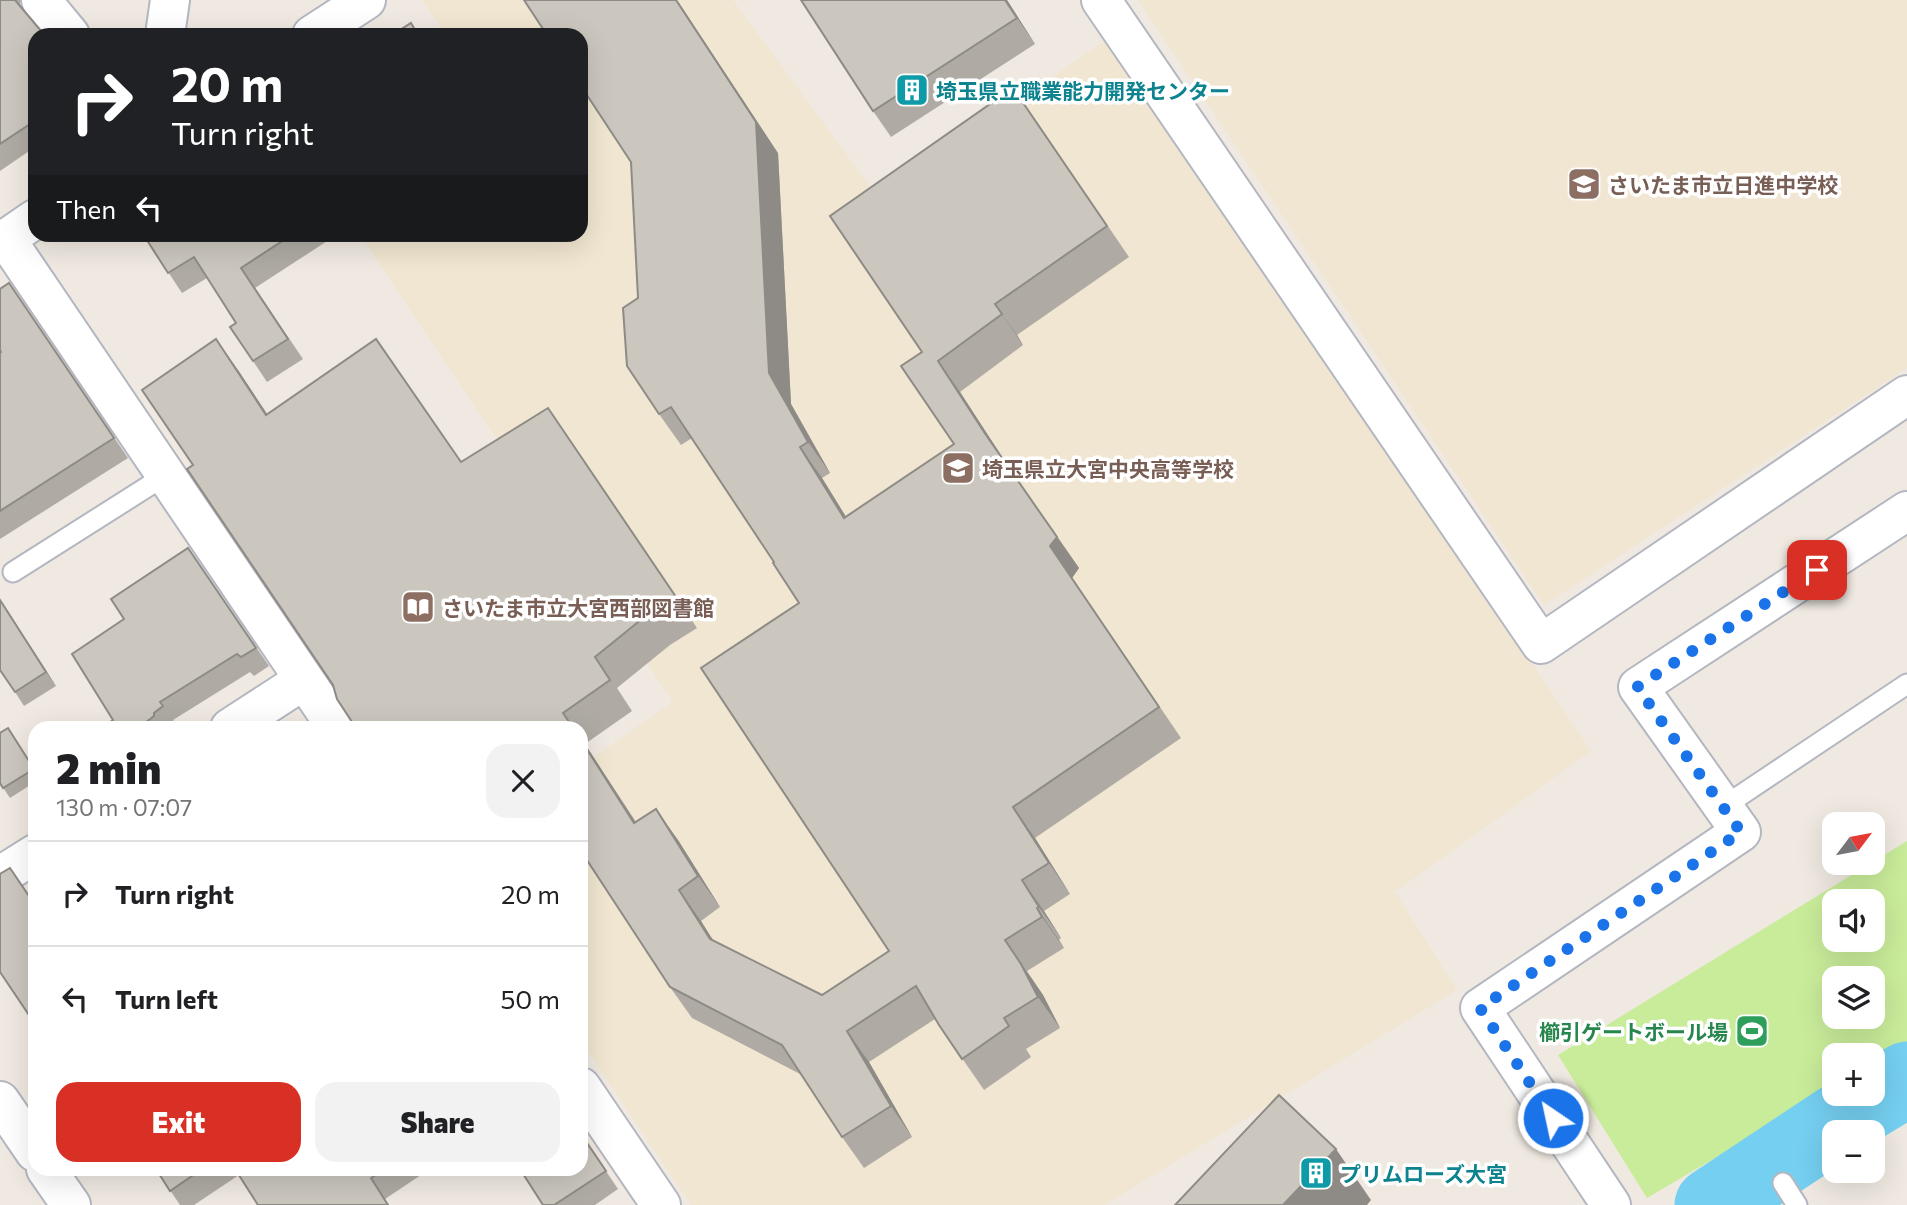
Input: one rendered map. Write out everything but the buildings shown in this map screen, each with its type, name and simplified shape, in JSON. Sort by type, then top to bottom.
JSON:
[{"type":"street","points":[[41,0],[64,28]]},
{"type":"street","points":[[166,28],[170,0]]},
{"type":"street","points":[[323,28],[366,0]]},
{"type":"street","points":[[1101,0],[1541,644],[1907,395]]},
{"type":"street","points":[[14,234],[166,475],[332,721]]},
{"type":"street","points":[[1611,1205],[1480,1008],[1741,832],[1637,687],[1907,511]]},
{"type":"street","points":[[241,721],[304,680]]},
{"type":"street","points":[[0,876],[28,858]]},
{"type":"street","points":[[588,1097],[661,1205]]},
{"type":"street","points":[[0,1101],[28,1142]]},
{"type":"street","points":[[51,1176],[71,1205]]},
{"type":"lane","points":[[13,572],[166,475]]},
{"type":"lane","points":[[1723,807],[1907,684]]},
{"type":"lane","points":[[1783,1183],[1797,1205]]},
{"type":"shaded area","name":"埼玉県立大宮中央高等学校","points":[[422,0],[733,0],[879,199],[1108,38],[1591,751],[1395,892],[1457,990],[1104,1205],[691,1205],[588,1051],[588,761],[673,702],[365,242],[588,242],[588,28],[441,28]]},
{"type":"shaded area","name":"さいたま市立日進中学校","points":[[1138,0],[1907,0],[1907,368],[1544,605]]},
{"type":"green space","name":"櫛引ゲートボール場","points":[[1907,841],[1907,1045],[1885,1058],[1885,1043],[1822,1043],[1822,1095],[1647,1198],[1558,1055],[1822,893],[1822,952],[1885,952],[1885,889],[1829,889],[1852,875],[1885,875],[1885,854]]},
{"type":"waterway","points":[[1712,1205],[1907,1079]]},
{"type":"place","name":"埼玉県立職業能力開発センター","points":[[912,90]]},
{"type":"place","name":"さいたま市立日進中学校","points":[[1584,184]]},
{"type":"place","name":"埼玉県立大宮中央高等学校","points":[[958,468]]},
{"type":"place","name":"さいたま市立大宮西部図書館","points":[[418,607]]},
{"type":"place","name":"櫛引ゲートボール場","points":[[1752,1031]]},
{"type":"place","name":"プリムローズ大宮","points":[[1316,1173]]},
{"type":"route","points":[[1553,1118],[1480,1008],[1741,832],[1637,687],[1817,570]]}]
